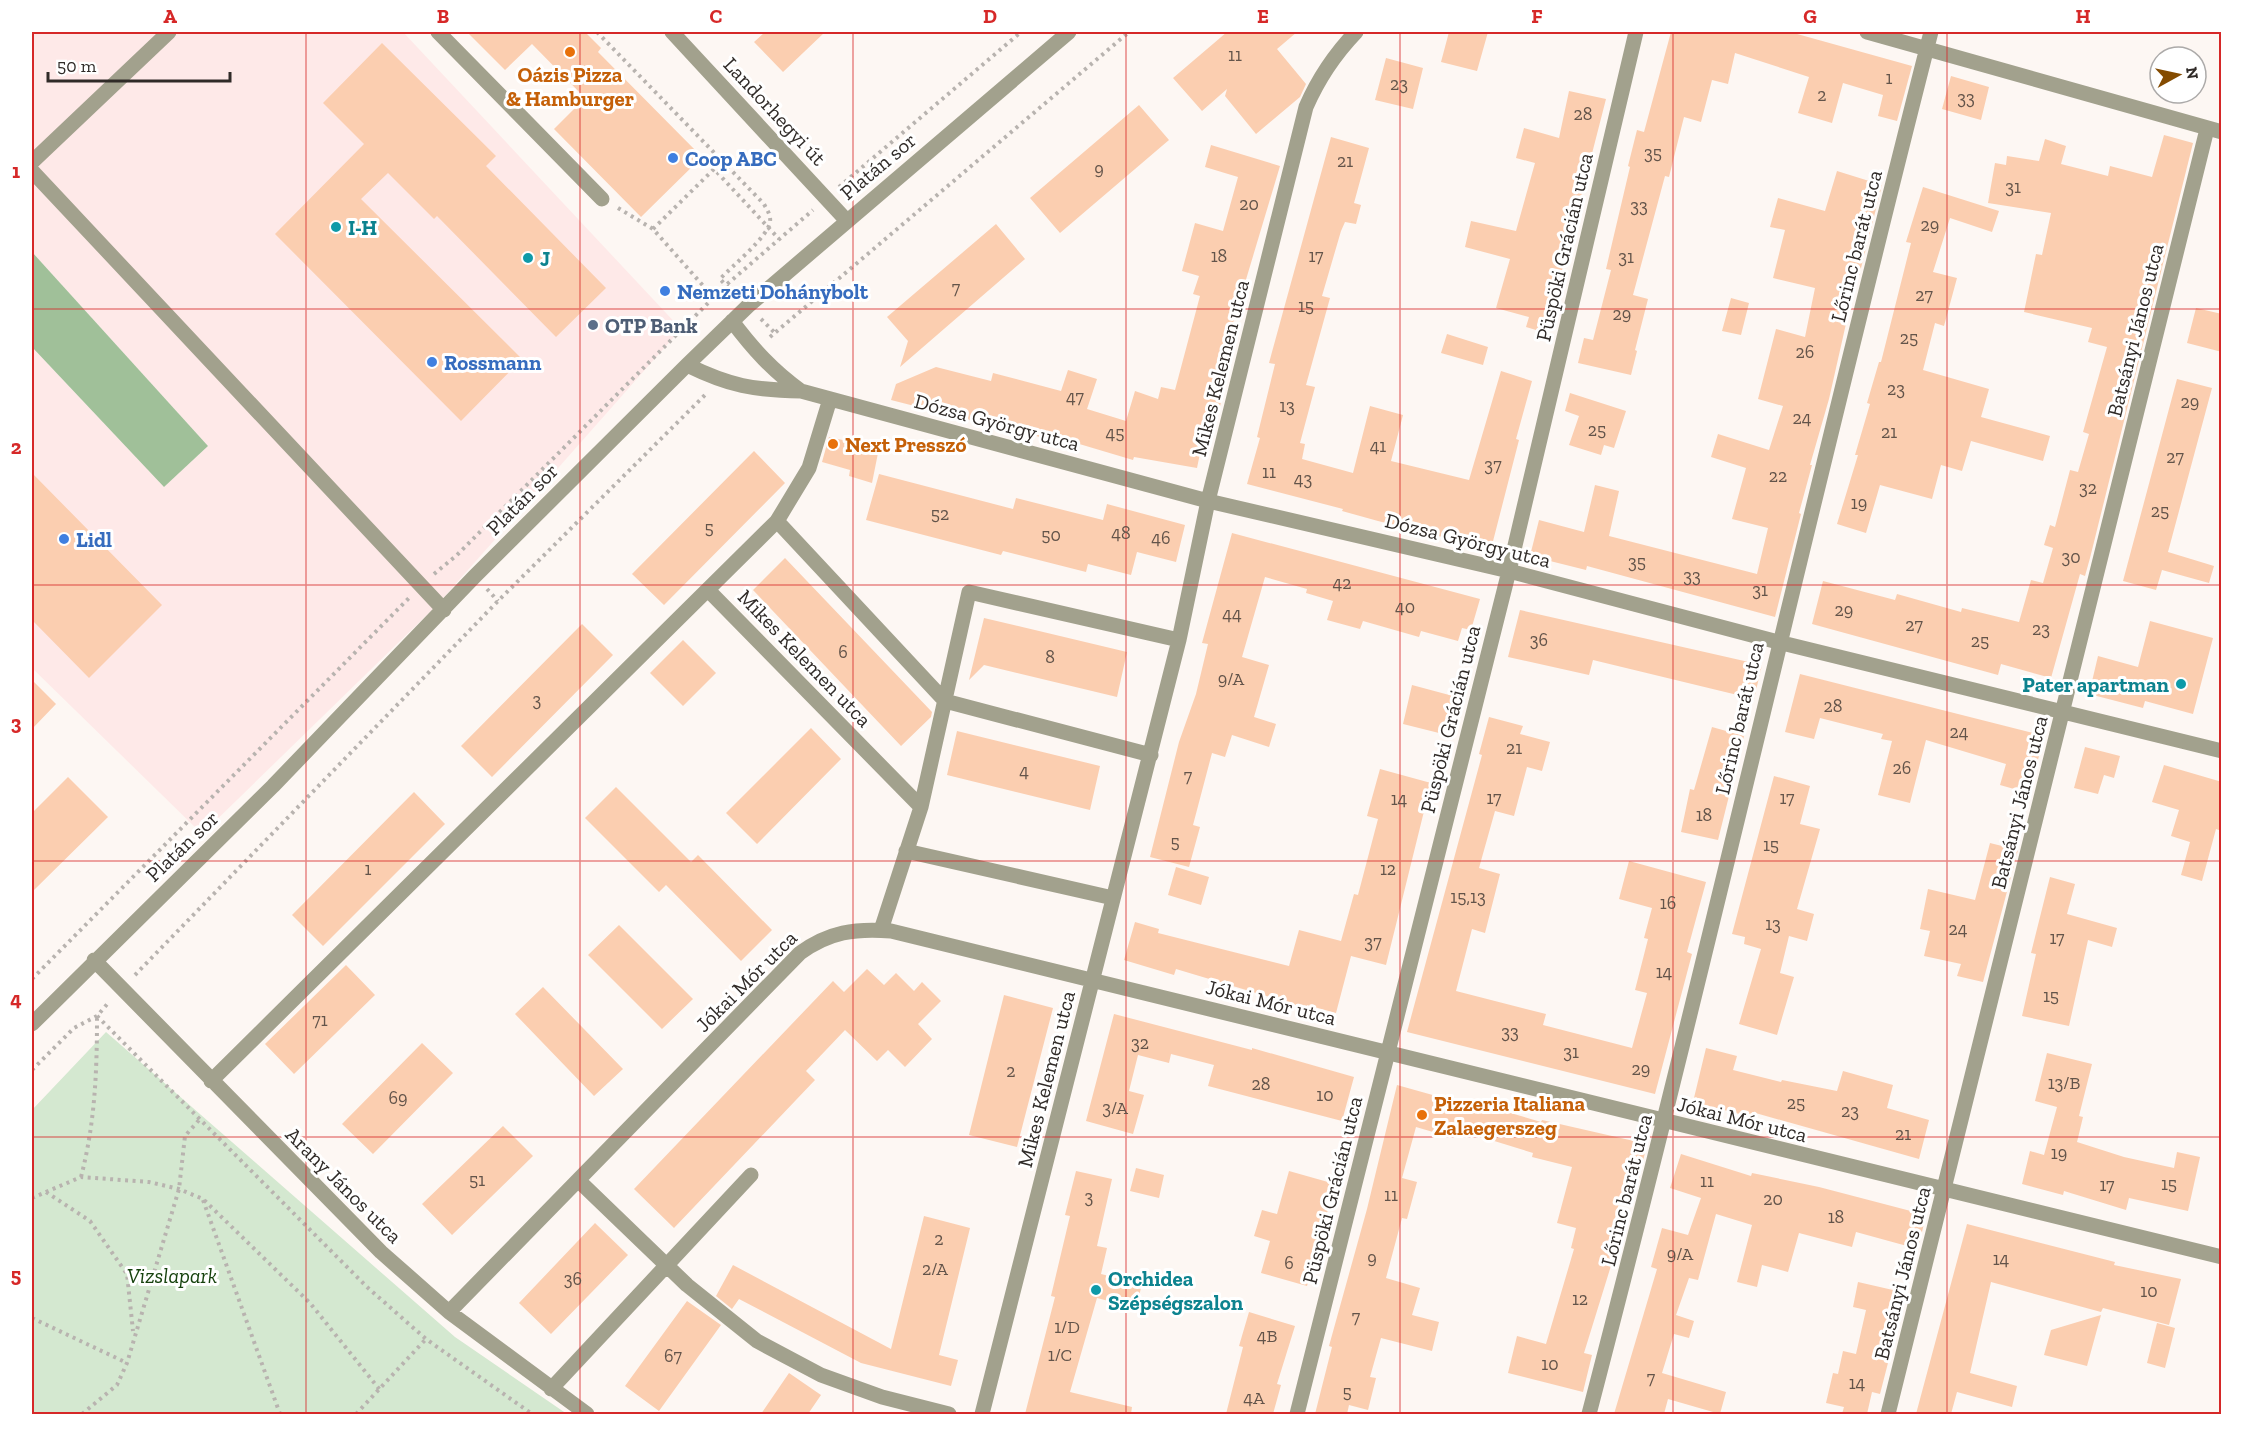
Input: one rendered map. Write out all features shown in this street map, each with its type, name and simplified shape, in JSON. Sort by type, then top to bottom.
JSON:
[{"type":"street","points":[[32,162],[169,32]]},
{"type":"street","points":[[438,32],[602,199]]},
{"type":"street","name":"Landorhegyi út","points":[[672,32],[847,221]]},
{"type":"street","name":"Platán sor","points":[[32,1024],[94,960],[273,786],[687,364],[748,306],[1069,32]]},
{"type":"street","name":"Mikes Kelemen utca","points":[[982,1414],[1151,755],[1179,640],[1208,501],[1306,107],[1317,80],[1334,55],[1356,32]]},
{"type":"street","name":"Püspöki Grácián utca","points":[[1297,1414],[1509,571],[1636,32]]},
{"type":"street","points":[[1868,32],[2214,130]]},
{"type":"street","name":"Lőrinc barát utca","points":[[1589,1414],[1665,1121],[1778,642],[1931,32]]},
{"type":"street","name":"Batsányi János utca","points":[[1888,1414],[2063,711],[2214,130]]},
{"type":"street","points":[[32,171],[444,610]]},
{"type":"street","name":"Dózsa György utca","points":[[732,321],[754,351],[778,374],[801,391],[1208,501],[1509,571],[1778,642],[2222,751]]},
{"type":"street","points":[[687,364],[719,381],[756,390],[801,391]]},
{"type":"street","points":[[211,1081],[777,521],[809,468],[830,399]]},
{"type":"street","points":[[777,521],[945,701],[1151,755]]},
{"type":"street","name":"Mikes Kelemen utca","points":[[708,590],[921,807]]},
{"type":"street","points":[[881,930],[921,807],[969,592],[1179,640]]},
{"type":"street","points":[[906,851],[1113,897]]},
{"type":"street","name":"Jókai Mór utca","points":[[449,1312],[800,953],[821,938],[859,930],[881,930],[1093,980],[2222,1257]]},
{"type":"street","name":"Arany János utca","points":[[94,960],[381,1252],[449,1312],[586,1414]]},
{"type":"street","points":[[551,1389],[668,1267],[751,1175]]},
{"type":"street","points":[[579,1180],[687,1285],[757,1341],[821,1375],[882,1397],[949,1414]]},
{"type":"path","points":[[597,32],[764,204],[769,213],[768,227],[720,279],[748,306]]},
{"type":"path","points":[[32,979],[420,586],[457,555],[725,286],[1021,32]]},
{"type":"path","points":[[754,351],[1128,32]]},
{"type":"path","points":[[653,230],[714,169],[779,239]]},
{"type":"path","points":[[602,199],[653,230],[714,298]]},
{"type":"path","points":[[32,1070],[74,1028],[97,1016],[498,601],[719,381]]},
{"type":"path","points":[[97,1016],[367,1287],[426,1339],[531,1414]]},
{"type":"path","points":[[81,1177],[92,1134],[97,1071],[97,1016]]},
{"type":"path","points":[[82,1414],[117,1385],[127,1363],[179,1189],[185,1136],[200,1119]]},
{"type":"path","points":[[32,1198],[81,1177],[149,1182],[179,1189],[203,1199],[310,1303],[380,1390]]},
{"type":"path","points":[[45,1191],[90,1221],[128,1274],[134,1335]]},
{"type":"path","points":[[203,1199],[280,1414]]},
{"type":"path","points":[[32,1318],[127,1363]]},
{"type":"path","points":[[356,1414],[426,1339]]},
{"type":"shaded area","points":[[32,32],[403,32],[681,329],[437,605],[202,834],[32,668],[32,347],[164,487],[208,446],[32,252]]},
{"type":"green space","points":[[32,252],[208,446],[164,487],[32,347]]},
{"type":"green space","name":"Vizslapark","points":[[106,1032],[455,1337],[567,1414],[32,1414],[32,1110]]},
{"type":"building","points":[[467,32],[585,32],[601,48],[598,52],[702,157],[641,217],[554,129],[585,98],[532,44],[505,70]]},
{"type":"building","points":[[765,32],[825,32],[783,72],[754,42]]},
{"type":"building","points":[[1227,32],[1297,32],[1277,49],[1306,84],[1300,97],[1256,134],[1225,96],[1227,89],[1202,111],[1173,78]]},
{"type":"building","points":[[1449,32],[1488,32],[1477,71],[1441,62]]},
{"type":"building","points":[[1671,32],[1790,32],[1912,66],[1897,121],[1878,116],[1883,95],[1843,83],[1832,123],[1798,113],[1809,77],[1735,53],[1728,84],[1712,80],[1701,122],[1684,117],[1669,177],[1665,176],[1633,295],[1648,299],[1631,375],[1578,363],[1584,338],[1593,340],[1611,270],[1606,269],[1637,130],[1644,132]]},
{"type":"building","name":"I-H","points":[[382,43],[496,156],[486,166],[606,288],[556,337],[437,216],[434,219],[388,173],[361,199],[522,359],[461,421],[275,234],[364,144],[323,103]]},
{"type":"building","points":[[1386,58],[1423,68],[1413,109],[1375,100]]},
{"type":"building","points":[[1951,76],[1989,87],[1981,120],[1942,109]]},
{"type":"building","points":[[1569,91],[1606,99],[1546,333],[1526,327],[1529,317],[1496,308],[1510,259],[1465,247],[1471,221],[1516,231],[1535,163],[1516,158],[1524,128],[1559,138]]},
{"type":"building","points":[[1139,105],[1169,140],[1060,233],[1030,198]]},
{"type":"building","points":[[2164,135],[2193,143],[2090,558],[2085,576],[2080,574],[2051,678],[2001,664],[1998,675],[1812,624],[1823,581],[1895,600],[1897,594],[1961,612],[1962,608],[2019,622],[2031,580],[2043,583],[2053,548],[2044,545],[2050,525],[2055,527],[2070,470],[2078,472],[2089,434],[2083,432],[2107,347],[2088,342],[2092,328],[2024,312],[2036,254],[2042,255],[2051,213],[1988,203],[1995,163],[2006,165],[2007,156],[2039,161],[2045,139],[2066,146],[2061,164],[2108,176],[2110,166],[2152,177]]},
{"type":"building","points":[[1331,137],[1369,148],[1354,203],[1361,205],[1356,224],[1345,222],[1322,296],[1330,298],[1306,385],[1315,387],[1300,443],[1305,444],[1302,459],[1353,473],[1370,406],[1403,415],[1391,461],[1469,480],[1501,371],[1532,381],[1491,549],[1378,521],[1342,511],[1343,509],[1247,484],[1260,438],[1257,437],[1275,364],[1269,363]]},
{"type":"building","points":[[1211,145],[1280,166],[1233,323],[1238,325],[1218,401],[1221,402],[1214,431],[1205,429],[1197,468],[1134,457],[1133,460],[1076,443],[1075,448],[1017,430],[1016,432],[891,400],[896,384],[936,367],[991,381],[993,373],[1061,391],[1068,370],[1097,379],[1087,409],[1126,421],[1135,391],[1158,399],[1161,387],[1175,390],[1200,296],[1193,294],[1199,276],[1182,271],[1195,223],[1223,231],[1238,177],[1205,167]]},
{"type":"building","points":[[1837,171],[1882,185],[1859,276],[1857,275],[1775,617],[1587,566],[1586,570],[1530,556],[1539,520],[1584,532],[1595,485],[1619,491],[1609,536],[1757,574],[1768,528],[1732,519],[1746,468],[1711,457],[1718,434],[1769,450],[1783,406],[1758,399],[1776,329],[1805,337],[1815,288],[1773,278],[1785,230],[1770,227],[1778,198],[1825,211]]},
{"type":"building","points":[[1923,187],[1999,211],[1992,232],[1950,218],[1933,272],[1957,278],[1944,326],[1935,323],[1923,370],[1989,389],[1981,417],[2050,436],[2043,461],[1971,441],[1962,471],[1941,465],[1932,499],[1880,485],[1866,533],[1837,524],[1858,455],[1855,455],[1870,404],[1867,403],[1879,362],[1881,362],[1911,243],[1906,242]]},
{"type":"building","points":[[996,224],[1025,259],[900,367],[908,341],[887,317]]},
{"type":"building","points":[[1731,298],[1749,303],[1741,335],[1722,331]]},
{"type":"building","points":[[2196,308],[2222,314],[2222,352],[2187,343]]},
{"type":"building","points":[[1447,334],[1488,347],[1483,365],[1441,353]]},
{"type":"building","points":[[2177,379],[2212,388],[2168,552],[2214,566],[2209,583],[2162,570],[2156,590],[2123,581]]},
{"type":"building","points":[[1570,393],[1626,411],[1614,448],[1604,445],[1601,455],[1569,445],[1579,416],[1565,411]]},
{"type":"building","points":[[829,437],[879,448],[872,483],[849,476],[850,470],[822,462]]},
{"type":"building","points":[[754,451],[785,483],[664,605],[632,574]]},
{"type":"building","name":"Lidl","points":[[32,473],[162,605],[89,678],[32,620]]},
{"type":"building","points":[[879,474],[1013,509],[1016,498],[1103,520],[1107,504],[1185,525],[1176,562],[1137,552],[1131,575],[1088,564],[1086,572],[1003,551],[1001,555],[866,520]]},
{"type":"building","points":[[1232,533],[1480,599],[1471,630],[1462,628],[1458,641],[1421,631],[1419,637],[1363,621],[1360,629],[1327,620],[1333,601],[1306,593],[1307,589],[1265,577],[1242,657],[1269,665],[1254,717],[1276,724],[1269,747],[1232,735],[1225,757],[1212,753],[1193,825],[1200,827],[1189,867],[1150,857],[1179,742],[1196,694],[1208,644],[1202,643]]},
{"type":"building","points":[[785,558],[932,712],[931,717],[901,746],[753,590]]},
{"type":"building","points":[[1520,610],[1762,665],[1754,699],[1593,660],[1589,675],[1508,657]]},
{"type":"building","points":[[984,618],[1127,652],[1117,697],[984,665],[969,680]]},
{"type":"building","points":[[2150,621],[2213,638],[2193,714],[2145,701],[2143,708],[2089,694],[2098,656],[2138,667]]},
{"type":"building","points":[[582,624],[613,655],[492,777],[461,746]]},
{"type":"building","points":[[683,640],[716,673],[683,706],[650,673]]},
{"type":"building","points":[[1800,674],[2045,736],[2028,793],[2000,785],[2006,764],[1926,740],[1910,803],[1878,795],[1892,741],[1881,739],[1883,734],[1820,718],[1814,739],[1785,732]]},
{"type":"building","points":[[32,680],[56,704],[32,729]]},
{"type":"building","points":[[1412,685],[1453,696],[1443,734],[1403,724]]},
{"type":"building","points":[[1489,717],[1523,726],[1520,734],[1550,742],[1542,771],[1527,767],[1514,816],[1495,811],[1479,868],[1500,874],[1485,933],[1472,929],[1456,991],[1546,1014],[1543,1025],[1632,1048],[1647,993],[1635,990],[1648,939],[1644,938],[1652,908],[1619,899],[1629,861],[1706,882],[1687,952],[1692,954],[1655,1094],[1407,1032],[1482,755],[1479,754]]},
{"type":"building","points":[[1712,727],[1744,736],[1718,840],[1681,832],[1690,789],[1694,790]]},
{"type":"building","points":[[811,728],[841,759],[757,844],[726,813]]},
{"type":"building","points":[[957,731],[1100,766],[1090,810],[947,775]]},
{"type":"building","points":[[2085,747],[2120,756],[2114,778],[2104,775],[2098,794],[2074,788]]},
{"type":"building","points":[[2164,765],[2222,782],[2222,831],[2216,829],[2202,881],[2181,875],[2190,842],[2171,836],[2179,810],[2152,802]]},
{"type":"building","points":[[1380,769],[1431,783],[1386,965],[1351,956],[1336,1013],[1307,1005],[1306,1008],[1176,969],[1174,975],[1124,960],[1135,922],[1159,929],[1158,933],[1289,966],[1299,930],[1341,941],[1354,894],[1358,895],[1378,819],[1367,816]]},
{"type":"building","points":[[1774,776],[1810,786],[1800,824],[1820,829],[1797,909],[1814,914],[1807,941],[1789,936],[1780,973],[1794,977],[1777,1035],[1739,1024],[1761,949],[1744,944],[1745,937],[1732,934]]},
{"type":"building","points":[[68,777],[108,817],[32,892],[32,813]]},
{"type":"building","points":[[616,787],[691,862],[698,855],[772,930],[741,961],[666,885],[659,892],[585,818]]},
{"type":"building","points":[[414,792],[445,824],[323,946],[292,915]]},
{"type":"building","points":[[1990,843],[2018,850],[1983,982],[1957,976],[1961,964],[1924,956],[1930,931],[1920,929],[1928,889],[1975,900]]},
{"type":"building","points":[[1176,867],[1209,877],[1201,905],[1168,895]]},
{"type":"building","points":[[2050,877],[2075,884],[2067,914],[2117,928],[2112,947],[2088,940],[2069,1026],[2022,1016],[2036,954],[2031,953]]},
{"type":"building","points":[[619,925],[693,999],[662,1029],[588,955]]},
{"type":"building","points":[[346,965],[375,995],[294,1074],[265,1044]]},
{"type":"building","points":[[867,969],[884,985],[896,973],[914,991],[922,982],[941,1001],[918,1024],[932,1039],[905,1067],[888,1050],[877,1061],[845,1030],[806,1071],[815,1080],[674,1228],[634,1189],[833,981],[844,992]]},
{"type":"building","points":[[543,987],[623,1069],[594,1096],[515,1014]]},
{"type":"building","points":[[1004,995],[1053,1008],[1017,1147],[969,1135]]},
{"type":"building","points":[[1114,1014],[1252,1050],[1252,1048],[1354,1077],[1342,1121],[1208,1086],[1214,1065],[1171,1054],[1169,1063],[1138,1055],[1129,1091],[1144,1095],[1133,1134],[1086,1121]]},
{"type":"building","points":[[422,1043],[453,1073],[373,1154],[342,1124]]},
{"type":"building","points":[[1706,1048],[1737,1056],[1733,1070],[1781,1082],[1782,1080],[1837,1091],[1843,1071],[1893,1085],[1887,1108],[1929,1120],[1919,1159],[1752,1112],[1751,1117],[1693,1102]]},
{"type":"building","points":[[2047,1053],[2092,1064],[2079,1116],[2083,1117],[2077,1142],[2124,1157],[2174,1168],[2177,1152],[2200,1157],[2188,1211],[2129,1198],[2126,1210],[2064,1191],[2063,1195],[2022,1184],[2030,1151],[2044,1155],[2057,1107],[2035,1101]]},
{"type":"building","points":[[1397,1085],[1479,1108],[1480,1104],[1541,1122],[1542,1120],[1647,1144],[1638,1183],[1625,1180],[1609,1241],[1618,1243],[1584,1353],[1592,1355],[1583,1392],[1508,1373],[1517,1336],[1546,1344],[1574,1249],[1571,1248],[1576,1228],[1557,1223],[1572,1167],[1532,1157],[1533,1153],[1452,1128],[1450,1137],[1416,1127],[1402,1178],[1417,1182],[1407,1219],[1402,1218],[1386,1278],[1420,1288],[1412,1315],[1439,1322],[1432,1351],[1381,1338],[1370,1377],[1376,1378],[1368,1410],[1349,1405],[1347,1414],[1315,1414],[1332,1347],[1329,1346],[1367,1209]]},
{"type":"building","points":[[503,1126],[533,1156],[452,1235],[422,1204]]},
{"type":"building","points":[[1681,1154],[1751,1176],[1752,1173],[1819,1187],[1926,1215],[1918,1249],[1856,1232],[1852,1247],[1799,1233],[1788,1272],[1762,1265],[1757,1287],[1737,1282],[1752,1225],[1716,1214],[1698,1280],[1689,1278],[1676,1315],[1694,1321],[1689,1338],[1674,1334],[1662,1373],[1726,1392],[1720,1414],[1668,1399],[1664,1414],[1614,1414],[1657,1269],[1651,1267],[1662,1228],[1688,1235],[1701,1198],[1670,1188]]},
{"type":"building","points":[[1136,1168],[1164,1175],[1159,1198],[1130,1191]]},
{"type":"building","points":[[1076,1171],[1112,1179],[1097,1246],[1107,1248],[1101,1274],[1142,1284],[1136,1308],[1097,1298],[1070,1392],[1132,1407],[1131,1414],[1025,1414],[1055,1297],[1051,1296],[1070,1216],[1065,1215]]},
{"type":"building","points":[[1289,1171],[1335,1184],[1307,1286],[1261,1273],[1270,1241],[1254,1236],[1262,1210],[1277,1214]]},
{"type":"building","points":[[924,1216],[970,1228],[939,1355],[958,1360],[951,1386],[861,1363],[739,1299],[732,1309],[716,1296],[733,1265],[891,1349]]},
{"type":"building","points":[[595,1223],[628,1255],[551,1334],[519,1303]]},
{"type":"building","points":[[1967,1224],[2115,1262],[2114,1265],[2181,1279],[2169,1325],[2103,1308],[2101,1312],[1991,1282],[1970,1373],[2017,1386],[2012,1407],[1957,1392],[1951,1414],[1916,1414]]},
{"type":"building","points":[[1858,1282],[1906,1293],[1880,1394],[1872,1392],[1867,1414],[1842,1414],[1844,1407],[1826,1403],[1833,1373],[1838,1374],[1843,1351],[1856,1354],[1866,1310],[1853,1307]]},
{"type":"building","points":[[687,1301],[721,1325],[659,1411],[625,1386]]},
{"type":"building","points":[[1249,1312],[1295,1326],[1277,1384],[1281,1385],[1273,1414],[1226,1414],[1243,1347],[1239,1346]]},
{"type":"building","points":[[2101,1315],[2087,1366],[2044,1355],[2051,1330]]},
{"type":"building","points":[[2157,1323],[2175,1328],[2165,1368],[2147,1363]]},
{"type":"building","points":[[789,1373],[821,1395],[808,1414],[761,1414]]},
{"type":"place","name":"Oázis Pizza & Hamburger","points":[[570,52]]},
{"type":"place","name":"Coop ABC","points":[[673,158]]},
{"type":"place","name":"I-H","points":[[336,227]]},
{"type":"place","name":"J","points":[[528,258]]},
{"type":"place","name":"Nemzeti Dohánybolt","points":[[665,291]]},
{"type":"place","name":"OTP Bank","points":[[593,325]]},
{"type":"place","name":"Rossmann","points":[[432,362]]},
{"type":"place","name":"Next Presszó","points":[[833,444]]},
{"type":"place","name":"Lidl","points":[[64,539]]},
{"type":"place","name":"Pater apartman","points":[[2181,684]]},
{"type":"place","name":"Pizzeria Italiana Zalaegerszeg","points":[[1422,1115]]},
{"type":"place","name":"Orchidea Szépségszalon","points":[[1096,1290]]}]
